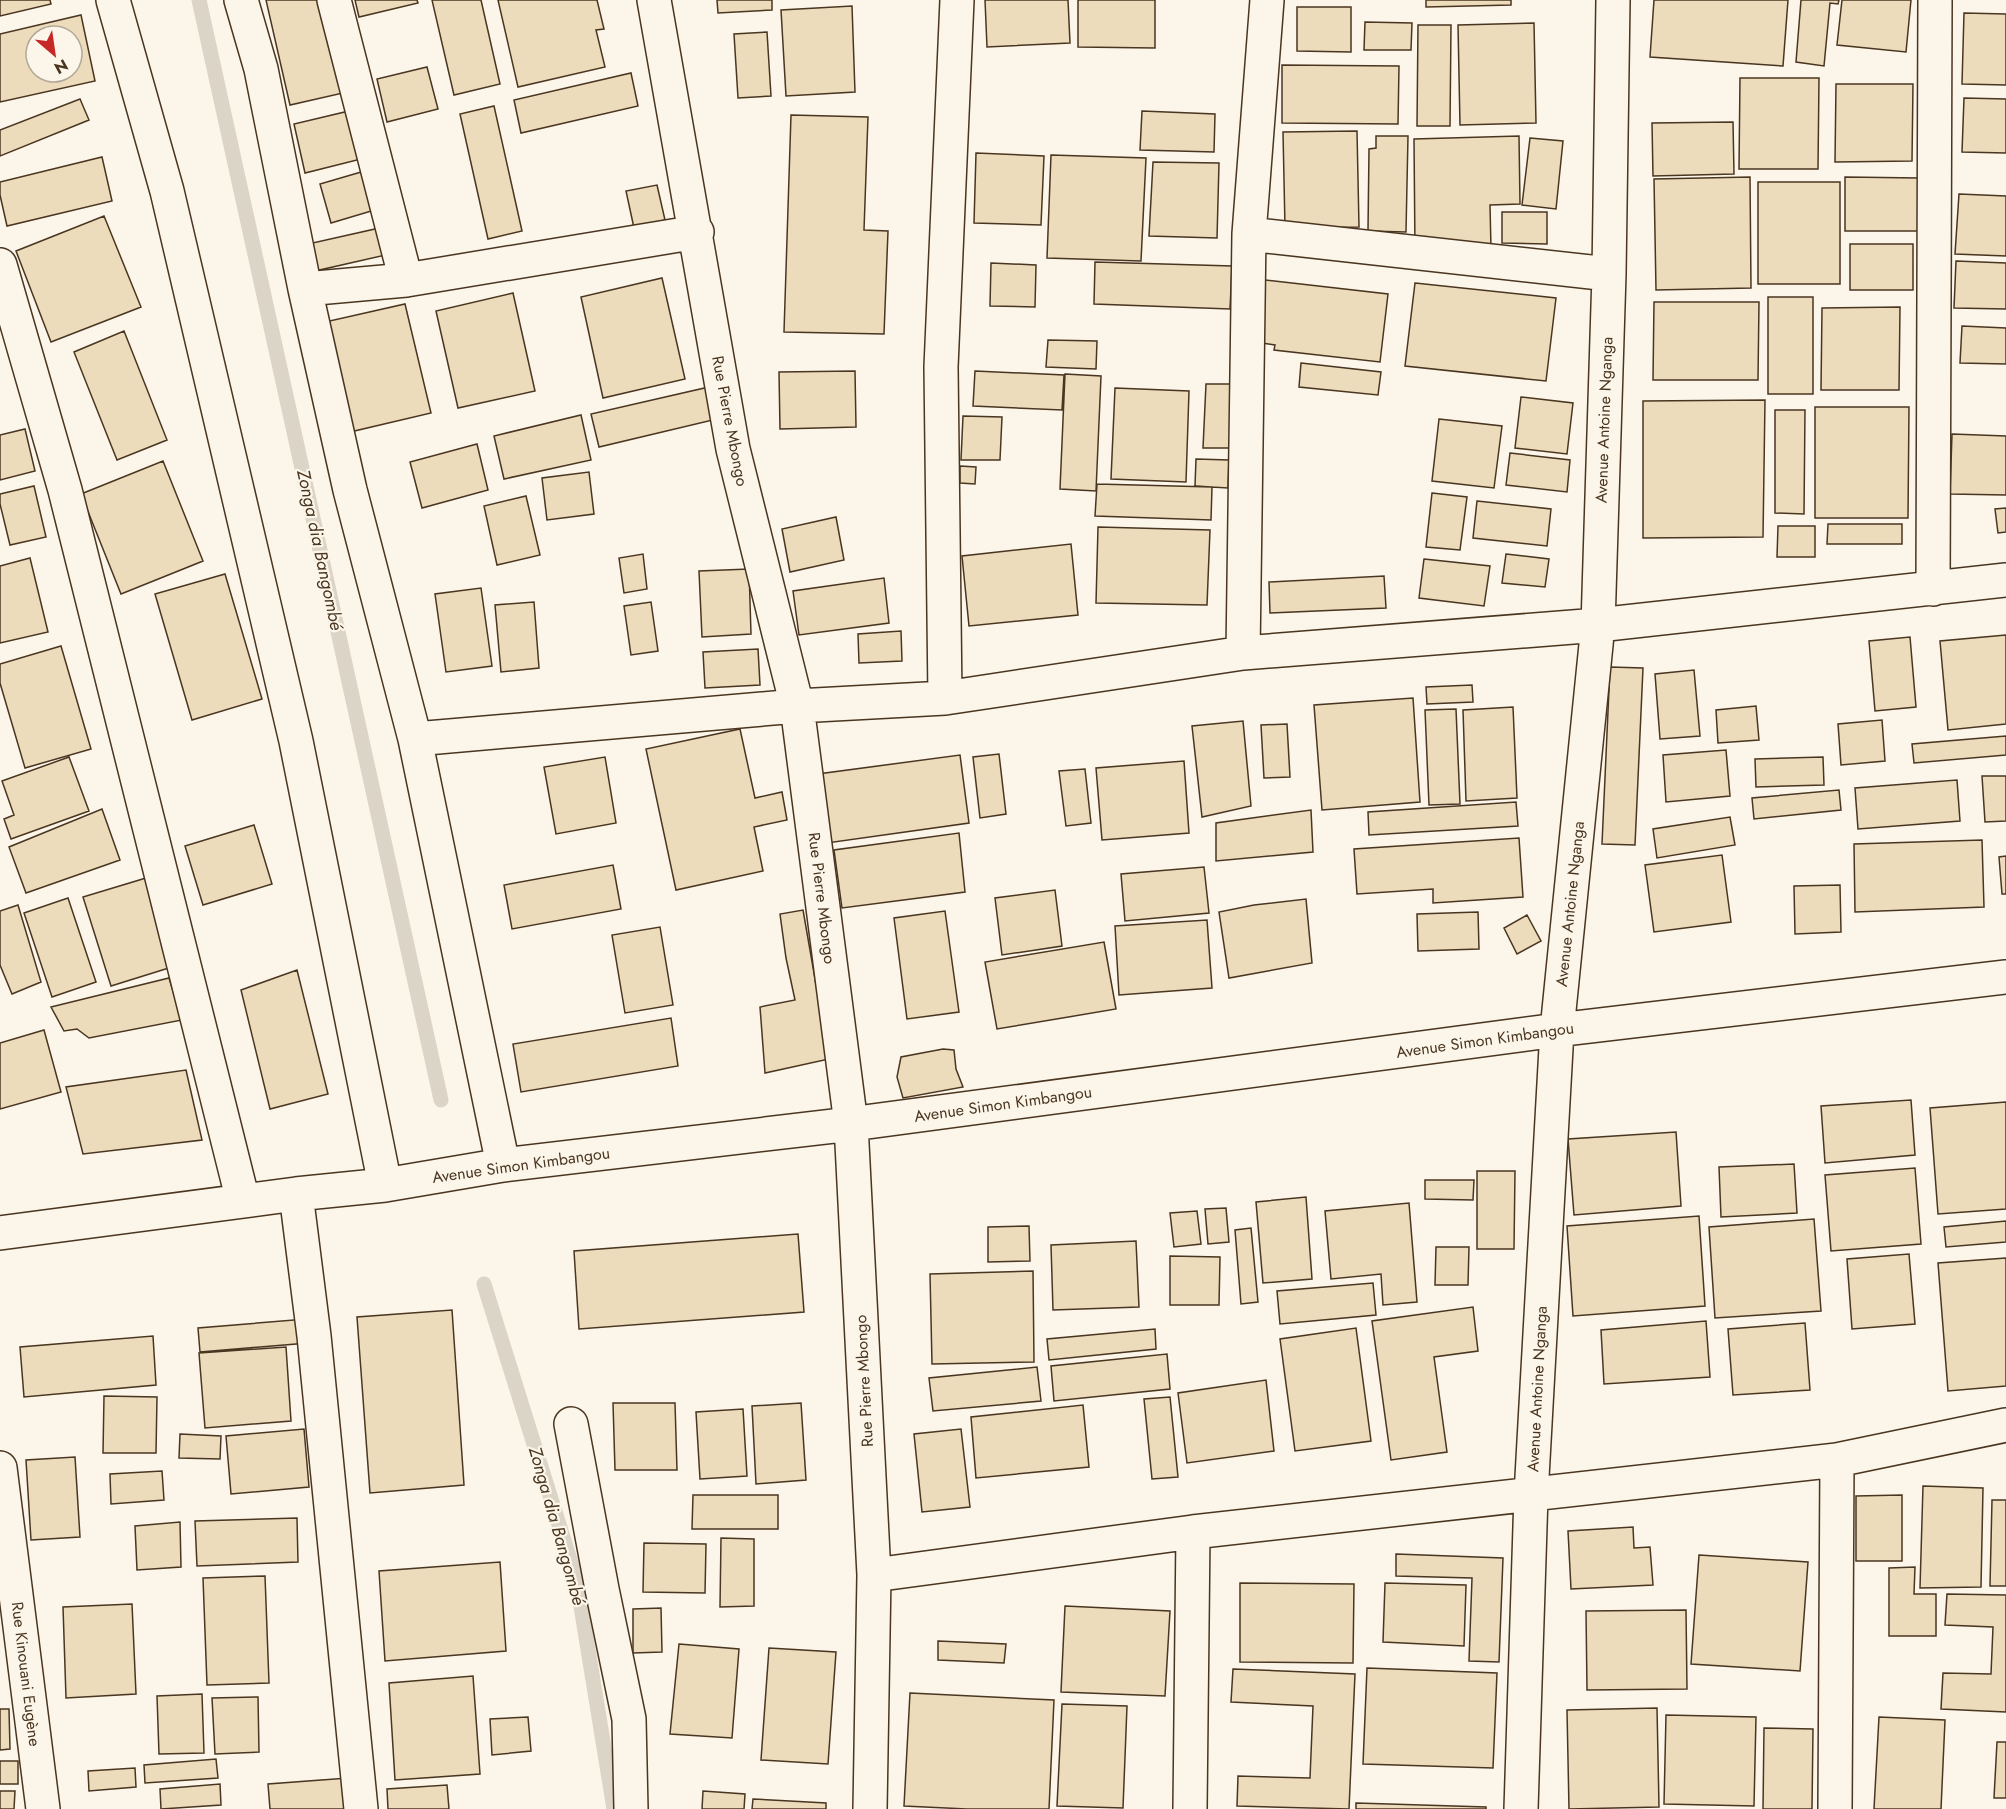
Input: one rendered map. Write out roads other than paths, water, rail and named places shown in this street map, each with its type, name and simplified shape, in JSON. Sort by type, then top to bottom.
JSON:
[{"type":"street","points":[[113,0],[167,191],[296,741],[385,1185]]},
{"type":"street","points":[[241,0],[261,69],[305,289],[350,490],[415,739],[503,1165]]},
{"type":"street","points":[[334,0],[406,280]]},
{"type":"street","name":"Rue Pierre Mbongo","points":[[654,0],[697,232],[733,449],[797,706],[851,1124],[874,1575],[870,1809]]},
{"type":"street","points":[[945,698],[941,367],[957,0]]},
{"type":"street","points":[[1243,652],[1250,234],[1267,0]]},
{"type":"street","name":"Avenue Antoine Nganga","points":[[1521,1809],[1532,1495],[1557,1030],[1598,625],[1609,274],[1612,0]]},
{"type":"street","points":[[1933,589],[1935,0]]},
{"type":"street","points":[[305,289],[406,280],[697,232]]},
{"type":"street","points":[[1250,234],[1609,274]]},
{"type":"street","points":[[0,265],[66,490],[243,1201]]},
{"type":"street","points":[[415,739],[797,706],[945,698],[1243,652],[1598,625],[2006,580]]},
{"type":"street","name":"Avenue Simon Kimbangou","points":[[0,1233],[297,1194],[385,1185],[503,1165],[851,1124],[1557,1030],[2006,977]]},
{"type":"street","points":[[297,1194],[314,1336],[361,1809]]},
{"type":"street","points":[[571,1424],[629,1719],[631,1809]]},
{"type":"street","points":[[874,1575],[1193,1532],[1837,1460],[2006,1425]]},
{"type":"street","points":[[1835,1809],[1837,1460]]},
{"type":"street","name":"Rue Kinouani Eugène","points":[[0,1468],[43,1809]]},
{"type":"street","points":[[1190,1809],[1193,1532]]},
{"type":"waterway","name":"Zonga dia Bangombé","points":[[199,0],[441,1100]]},
{"type":"waterway","name":"Zonga dia Bangombé","points":[[484,1284],[577,1582],[614,1809]]}]
